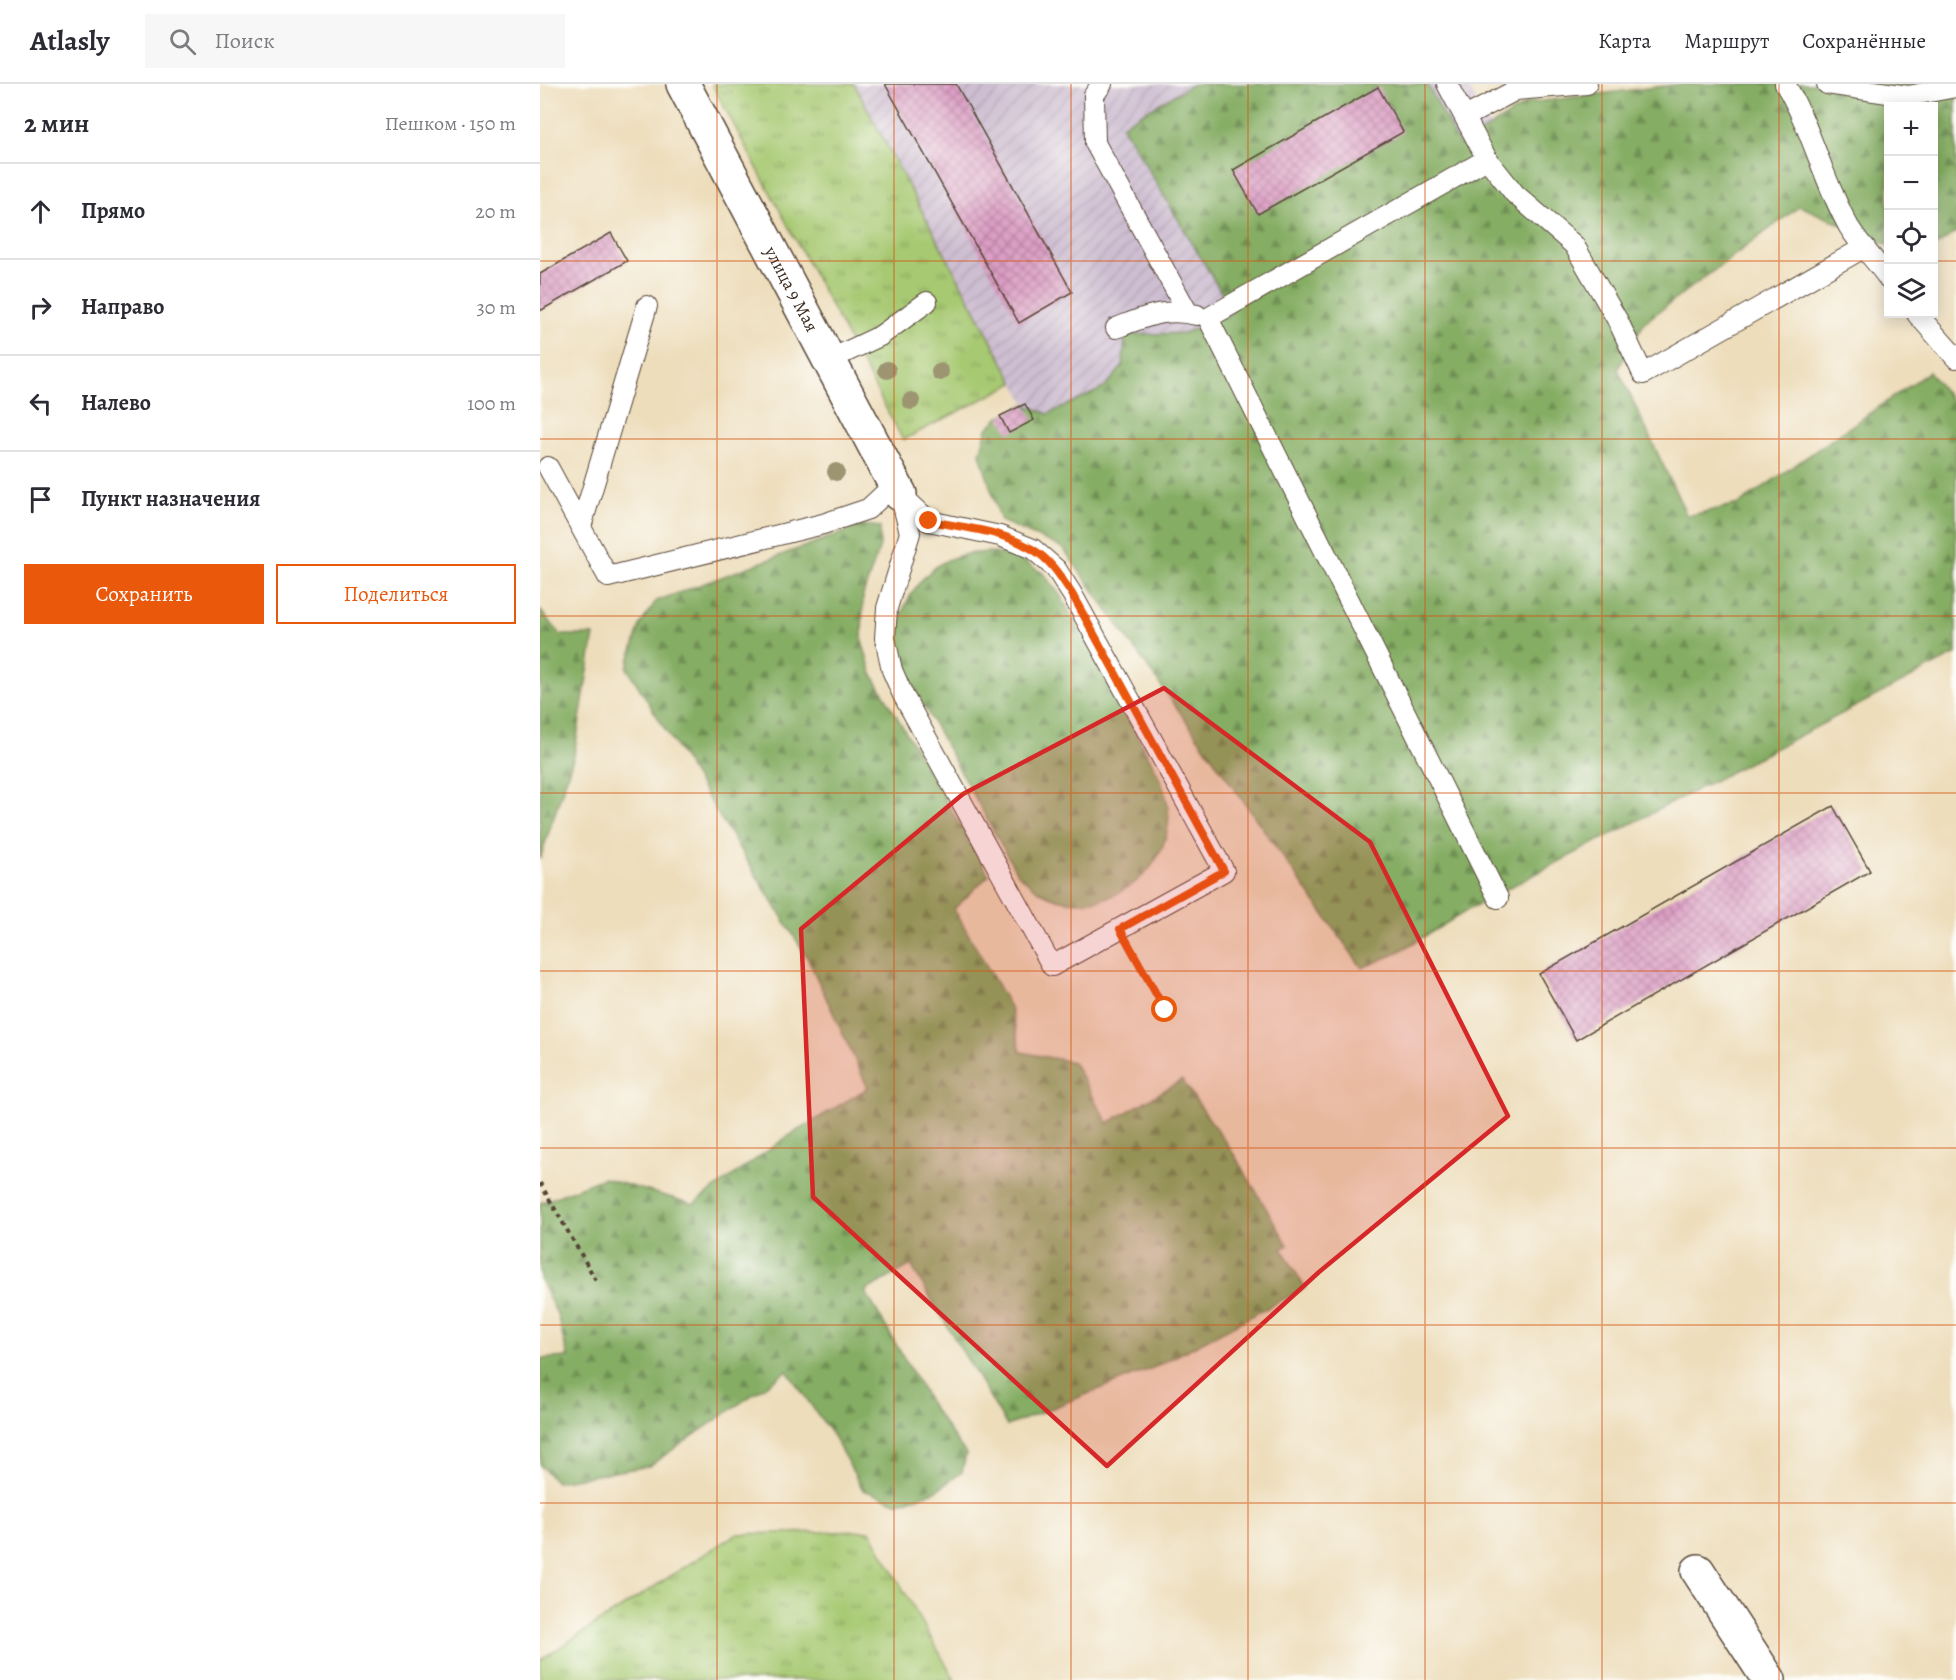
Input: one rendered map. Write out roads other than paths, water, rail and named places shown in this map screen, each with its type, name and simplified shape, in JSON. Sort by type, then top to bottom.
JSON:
[{"type":"street","name":"улица 9 Мая","points":[[683,84],[898,489]]},
{"type":"street","points":[[1698,1571],[1769,1680]]},
{"type":"lane","points":[[1102,84],[1094,95],[1095,143],[1188,313]]},
{"type":"lane","points":[[1447,84],[1487,159],[1515,194],[1574,245],[1618,321],[1643,374],[1865,247]]},
{"type":"lane","points":[[1465,117],[1520,87],[1587,84]]},
{"type":"lane","points":[[1785,84],[1798,106],[1827,179],[1850,227],[1884,273]]},
{"type":"lane","points":[[1827,84],[1908,96],[1956,87]]},
{"type":"lane","points":[[1116,328],[1159,312],[1188,313],[1208,318],[1487,159]]},
{"type":"lane","points":[[830,360],[880,336],[927,302]]},
{"type":"lane","points":[[580,527],[647,306]]},
{"type":"lane","points":[[1208,318],[1498,898]]},
{"type":"lane","points":[[1921,318],[1956,358]]},
{"type":"lane","points":[[548,467],[608,577],[823,524],[868,509],[898,489]]},
{"type":"lane","points":[[898,489],[929,521],[1000,536],[1033,549],[1056,569],[1072,594],[1224,871],[1052,966],[903,695],[892,670],[885,638],[887,608],[909,533],[898,489]]}]
